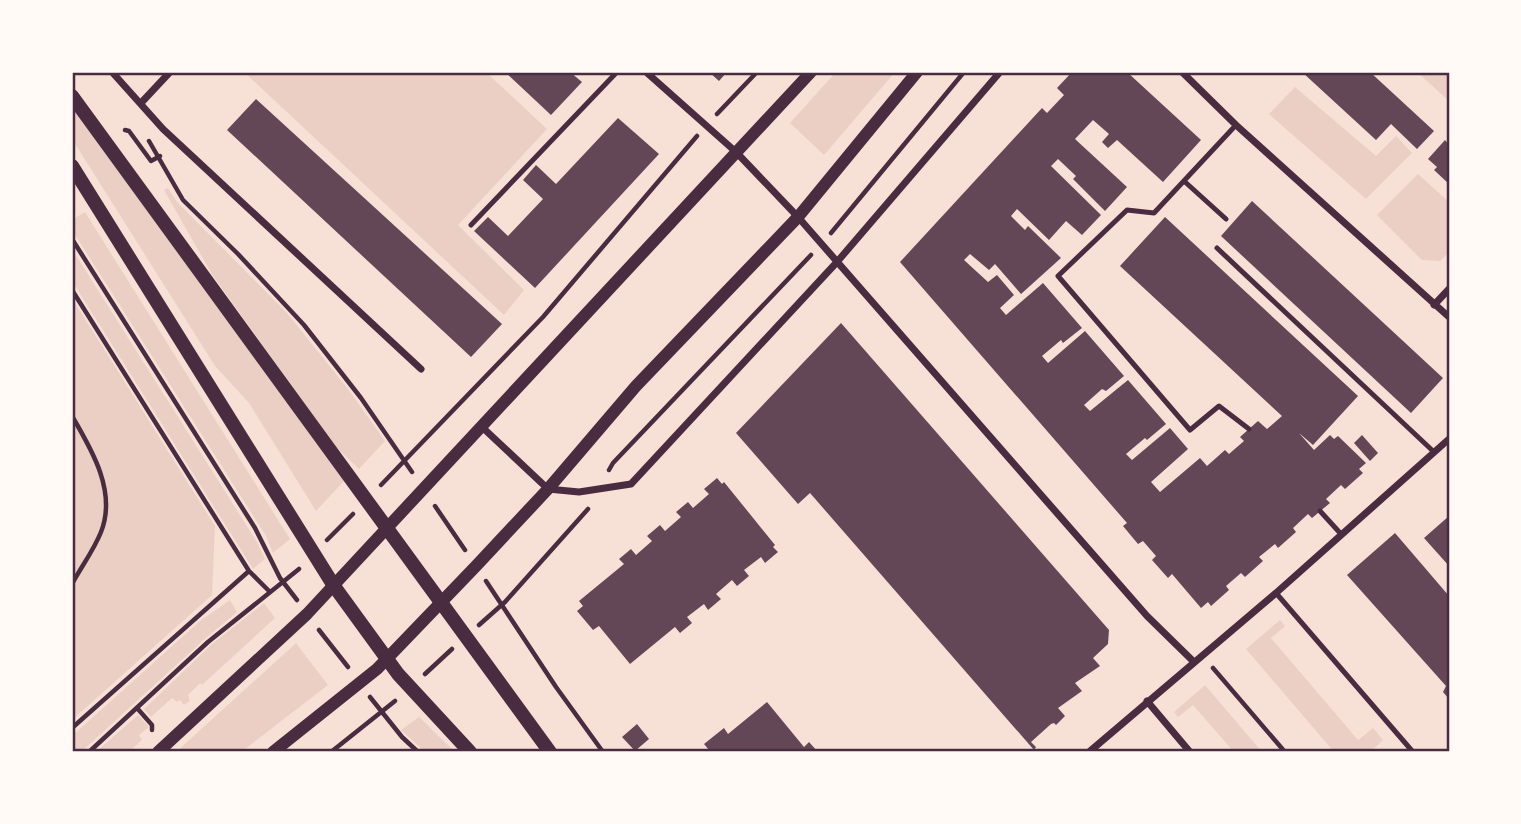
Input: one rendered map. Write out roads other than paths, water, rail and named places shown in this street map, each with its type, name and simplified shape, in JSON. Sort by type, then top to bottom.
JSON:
[{"type":"main road","points":[[72,96],[550,752]]},
{"type":"main road","points":[[72,166],[334,586],[387,659],[470,752]]},
{"type":"street","points":[[112,72],[176,142],[421,369]]},
{"type":"street","points":[[141,103],[170,72]]},
{"type":"street","points":[[646,72],[736,152],[798,217],[1147,616],[1194,662]]},
{"type":"street","points":[[158,752],[334,586],[811,72]]},
{"type":"street","points":[[273,752],[360,684],[476,566],[548,489],[636,386],[798,217],[917,72]]},
{"type":"street","points":[[482,426],[548,489],[563,492],[631,484],[837,262],[1000,72]]},
{"type":"street","points":[[1182,72],[1236,125],[1449,317]]},
{"type":"street","points":[[1434,305],[1449,289]]},
{"type":"street","points":[[1089,752],[1276,593],[1449,439]]},
{"type":"street","points":[[1147,701],[1190,752]]},
{"type":"lane","points":[[471,225],[617,72]]},
{"type":"lane","points":[[1236,125],[1154,213],[1126,210],[1058,276],[1190,430],[1219,406],[1249,429]]},
{"type":"lane","points":[[1184,181],[1226,219]]},
{"type":"lane","points":[[1217,248],[1434,452]]},
{"type":"lane","points":[[1320,511],[1340,534]]},
{"type":"lane","points":[[1276,593],[1413,752]]}]
